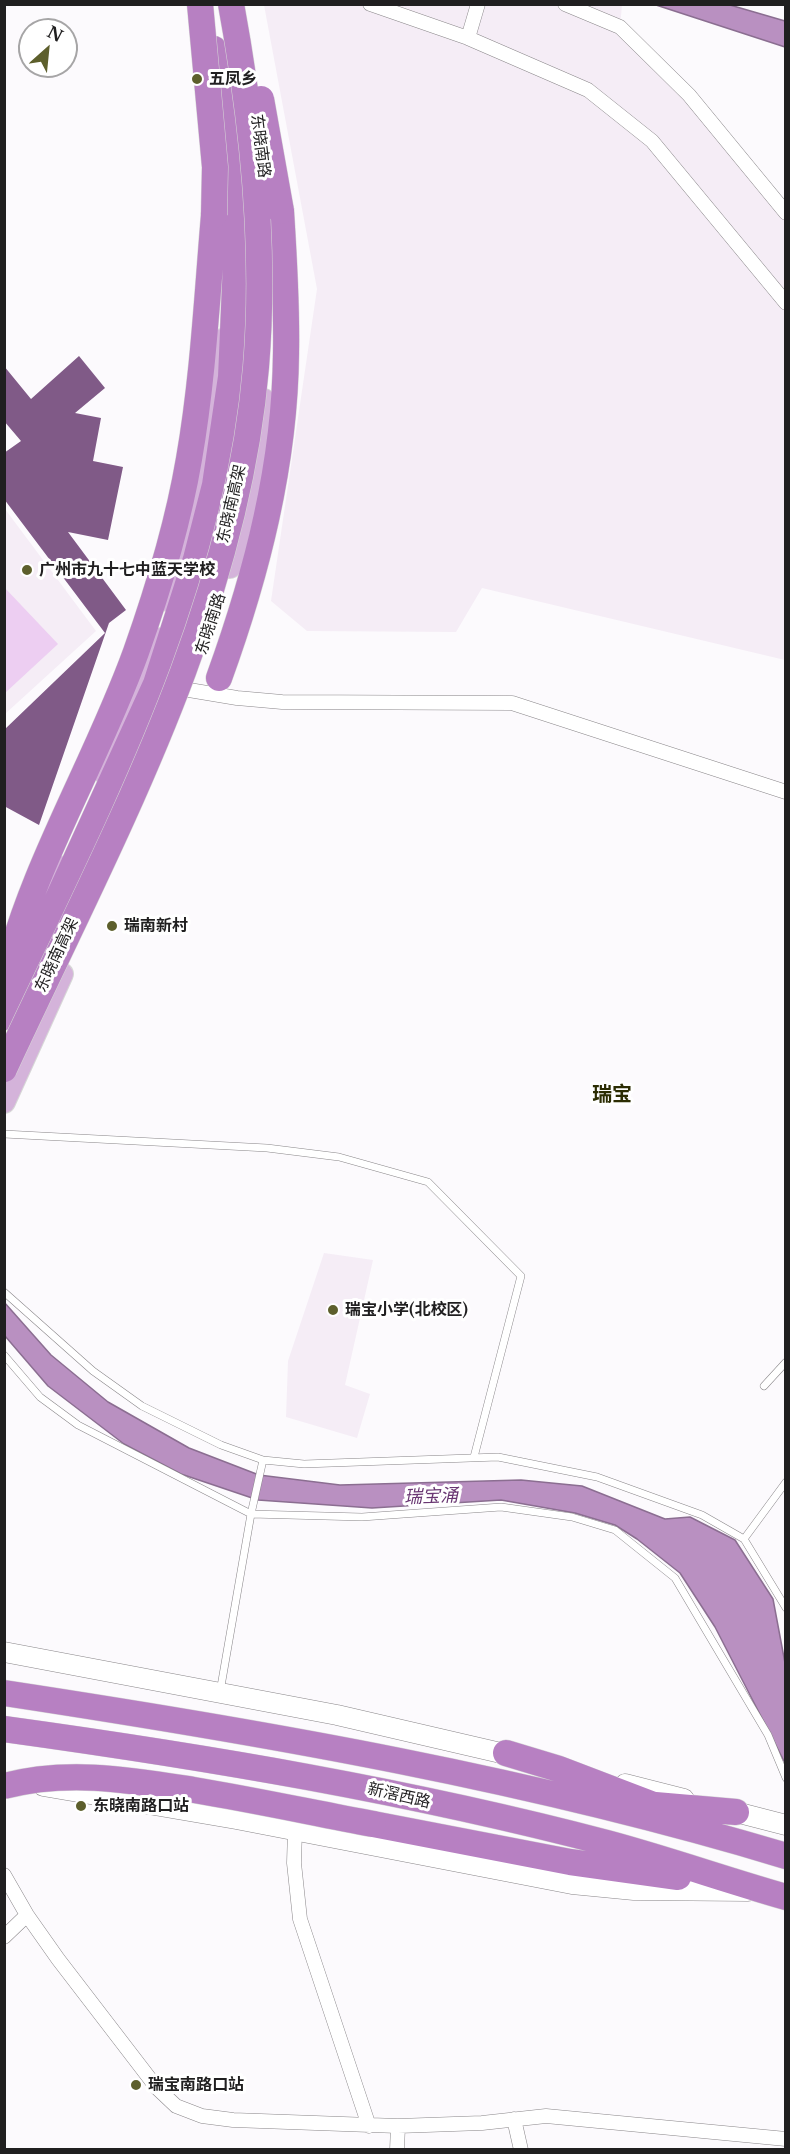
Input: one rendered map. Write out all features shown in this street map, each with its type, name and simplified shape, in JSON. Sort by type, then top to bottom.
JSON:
[{"type":"highway","points":[[4,981],[16,934],[32,892],[93,753],[146,621],[175,523],[194,429],[204,343],[215,167],[199,4]]},
{"type":"highway","name":"东晓南高架","points":[[4,1017],[156,684],[190,580],[215,485],[231,377],[237,239],[230,146],[207,4]]},
{"type":"highway","name":"东晓南高架","points":[[4,1069],[176,692],[211,587],[241,470],[256,368],[259,255],[251,143],[231,4]]},
{"type":"highway","points":[[219,678],[247,594],[268,509],[281,428],[286,354],[286,284],[278,191],[240,4]]},
{"type":"highway","name":"新滘西路","points":[[4,1693],[242,1732],[563,1797],[778,1853]]},
{"type":"highway","name":"新滘西路","points":[[4,1729],[211,1758],[371,1789],[606,1843],[786,1897]]},
{"type":"highway","points":[[506,1754],[559,1769],[778,1853]]},
{"type":"highway","points":[[4,1786],[43,1777],[105,1777],[216,1794],[570,1862],[761,1890]]},
{"type":"highway","points":[[563,1797],[736,1812]]},
{"type":"main road","points":[[4,981],[147,669],[182,560],[206,460],[221,345],[225,248],[223,174],[218,120],[199,4]]},
{"type":"main road","name":"东晓南路","points":[[4,1102],[189,690],[221,598],[244,517],[260,435],[269,346],[270,252],[265,185],[240,4]]},
{"type":"main road","points":[[4,1652],[337,1714],[782,1824]]},
{"type":"main road","points":[[4,1779],[295,1830],[572,1884],[634,1890],[761,1890]]},
{"type":"street","points":[[370,4],[468,38],[588,90],[652,141],[786,303]]},
{"type":"street","points":[[468,38],[478,4]]},
{"type":"street","points":[[565,4],[620,27],[689,95],[786,213]]},
{"type":"street","points":[[189,690],[282,702],[512,703],[786,792]]},
{"type":"street","points":[[295,1830],[294,1863],[300,1919],[369,2126]]},
{"type":"street","points":[[4,1875],[27,1915],[157,2088],[176,2106],[202,2116],[233,2120],[369,2126],[482,2123],[546,2116],[786,2139]]},
{"type":"street","points":[[4,1937],[27,1915]]},
{"type":"street","points":[[514,2119],[521,2150]]},
{"type":"street","points":[[397,2150],[398,2126]]},
{"type":"lane","points":[[4,1134],[108,1138],[298,1152],[339,1157],[428,1182],[521,1276],[474,1457]]},
{"type":"lane","points":[[4,1292],[93,1371],[142,1406],[221,1445],[263,1460],[304,1464],[498,1457],[597,1477],[702,1515],[744,1539],[786,1608]]},
{"type":"lane","points":[[4,1355],[40,1397],[78,1425],[251,1514],[362,1517],[501,1507],[572,1517],[615,1530],[675,1578],[768,1735],[786,1778]]},
{"type":"lane","points":[[764,1386],[786,1362]]},
{"type":"lane","points":[[220,1692],[251,1514],[263,1460]]},
{"type":"lane","points":[[744,1539],[786,1482]]},
{"type":"shaded area","points":[[264,5],[622,5],[620,27],[785,213],[785,660],[482,588],[456,632],[307,631],[271,601],[317,289]]},
{"type":"shaded area","name":"广州市九十七中蓝天学校","points":[[5,509],[96,631],[5,714]]},
{"type":"shaded area","points":[[4,587],[58,644],[5,693],[4,693]]},
{"type":"shaded area","name":"瑞宝小学(北校区)","points":[[324,1253],[373,1260],[345,1385],[370,1394],[357,1438],[286,1417],[288,1361]]},
{"type":"water","points":[[656,5],[730,5],[785,21],[785,47]]},
{"type":"water","name":"瑞宝涌","points":[[4,1302],[51,1355],[108,1402],[189,1448],[259,1475],[340,1485],[521,1480],[582,1486],[665,1519],[690,1517],[735,1540],[773,1599],[785,1663],[785,1763],[715,1627],[680,1573],[637,1539],[615,1525],[575,1513],[501,1500],[372,1508],[258,1500],[181,1474],[124,1444],[48,1386],[5,1336]]},
{"type":"building","points":[[79,356],[105,388],[75,413],[101,418],[93,461],[123,467],[108,540],[68,532],[126,610],[109,623],[39,825],[4,806],[4,730],[105,633],[4,499],[4,453],[21,441],[4,421],[4,366],[31,399]]},
{"type":"place","name":"五凤乡","points":[[197,79]]},
{"type":"place","name":"广州市九十七中蓝天学校","points":[[27,570]]},
{"type":"place","name":"瑞南新村","points":[[112,926]]},
{"type":"place","name":"瑞宝小学(北校区)","points":[[333,1310]]},
{"type":"place","name":"东晓南路口站","points":[[81,1806]]},
{"type":"place","name":"瑞宝南路口站","points":[[136,2085]]},
{"type":"district","name":"瑞宝","points":[[612,1095]]}]
